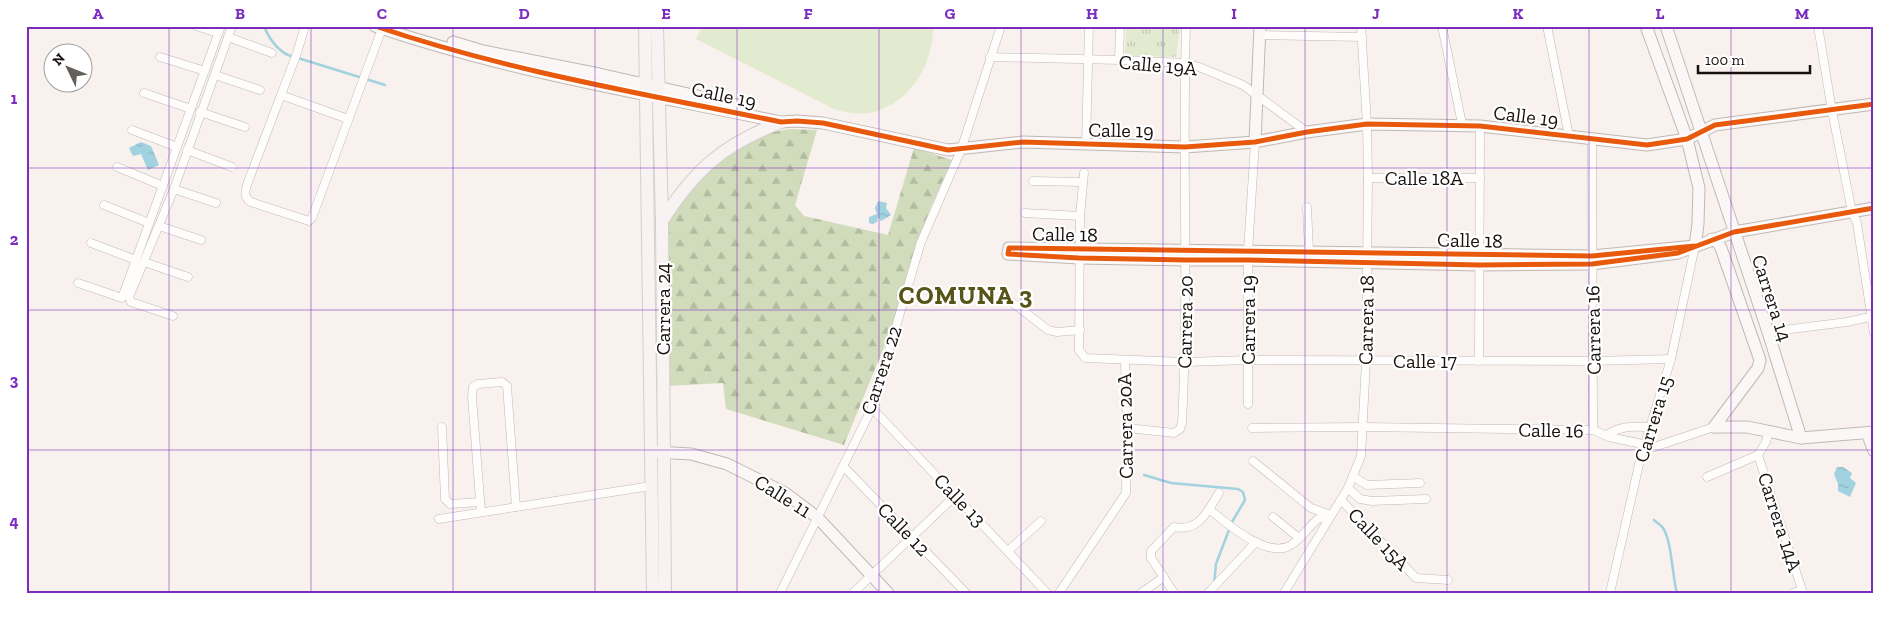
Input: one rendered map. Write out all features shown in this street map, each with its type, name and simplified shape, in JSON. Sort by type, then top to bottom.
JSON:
[{"type":"main road","name":"Carrera 24","points":[[645,26],[662,221],[665,593]]},
{"type":"main road","name":"Carrera 24","points":[[653,593],[650,452],[652,91],[657,26]]},
{"type":"main road","points":[[662,221],[679,194],[706,165],[724,150],[752,134],[781,122]]},
{"type":"street","points":[[173,316],[138,305],[130,300],[130,294],[149,223],[220,30],[196,26]]},
{"type":"street","points":[[78,283],[122,298],[159,226],[174,189],[232,26]]},
{"type":"street","points":[[305,26],[296,57],[245,191],[246,198],[251,202],[306,220],[311,220],[348,119],[363,84],[380,27]]},
{"type":"street","name":"Calle 19","points":[[399,26],[483,51],[599,74],[652,91]]},
{"type":"street","name":"Carrera 22","points":[[780,593],[872,408],[920,242],[961,150],[1001,26]]},
{"type":"street","points":[[1086,144],[1089,26]]},
{"type":"street","points":[[1119,60],[1120,26]]},
{"type":"street","name":"Carrera 20","points":[[1127,428],[1174,433],[1180,429],[1182,423],[1187,256],[1185,147],[1186,26]]},
{"type":"street","name":"Carrera 18","points":[[1284,593],[1348,488],[1362,456],[1366,361],[1368,124],[1361,26]]},
{"type":"street","points":[[1442,26],[1462,124]]},
{"type":"street","points":[[1547,26],[1569,136]]},
{"type":"street","points":[[1646,26],[1687,138],[1699,188],[1695,246]]},
{"type":"street","name":"Carrera 14","points":[[1666,26],[1700,133],[1768,332],[1801,438]]},
{"type":"street","points":[[1818,26],[1832,111],[1852,212],[1857,223],[1874,333]]},
{"type":"street","name":"Calle 19","points":[[380,27],[478,58],[788,117],[797,121]]},
{"type":"street","points":[[1260,31],[1362,36]]},
{"type":"street","name":"Carrera 19","points":[[1248,404],[1248,255],[1260,31]]},
{"type":"street","points":[[228,37],[272,52]]},
{"type":"street","points":[[160,57],[205,71]]},
{"type":"street","name":"Calle 19A","points":[[990,57],[1119,60],[1185,63],[1199,66],[1243,85],[1307,132]]},
{"type":"street","points":[[215,75],[260,90]]},
{"type":"street","points":[[144,93],[191,109]]},
{"type":"street","points":[[281,95],[348,119]]},
{"type":"street","name":"Calle 19","points":[[714,104],[781,122],[797,121],[829,124],[948,150],[1023,142],[1185,147],[1255,142],[1307,132],[1368,124],[1462,124],[1647,145],[1687,138],[1715,126],[1874,104]]},
{"type":"street","points":[[200,112],[245,127]]},
{"type":"street","points":[[1479,361],[1480,126]]},
{"type":"street","points":[[132,130],[177,147]]},
{"type":"street","name":"Carrera 16","points":[[1592,140],[1593,430]]},
{"type":"street","points":[[187,150],[232,167]]},
{"type":"street","points":[[117,167],[163,186]]},
{"type":"street","points":[[1013,303],[1048,330],[1057,332],[1080,330],[1079,254],[1084,173]]},
{"type":"street","name":"Calle 18A","points":[[1368,178],[1480,178]]},
{"type":"street","points":[[1033,181],[1082,182]]},
{"type":"street","points":[[174,189],[216,203]]},
{"type":"street","points":[[104,205],[149,223]]},
{"type":"street","points":[[1307,207],[1309,252]]},
{"type":"street","name":"Calle 18","points":[[1248,255],[1480,260],[1592,260],[1695,246],[1734,232],[1874,208]]},
{"type":"street","points":[[1025,213],[1080,216]]},
{"type":"street","points":[[159,226],[201,240]]},
{"type":"street","name":"Carrera 14","points":[[1712,239],[1718,243],[1720,248],[1760,360],[1758,368],[1714,427]]},
{"type":"street","points":[[91,244],[188,277]]},
{"type":"street","name":"Carrera 15","points":[[1610,593],[1634,484],[1649,427],[1671,359],[1695,246]]},
{"type":"street","name":"Calle 18","points":[[1079,254],[1009,248],[1008,254],[1187,256],[1309,252],[1367,257]]},
{"type":"street","points":[[1768,332],[1847,322],[1872,316]]},
{"type":"street","name":"Calle 17","points":[[1080,330],[1080,354],[1090,359],[1185,362],[1248,360],[1593,361],[1671,359]]},
{"type":"street","name":"Carrera 20A","points":[[1059,593],[1126,493],[1125,360]]},
{"type":"street","points":[[481,512],[472,391],[473,387],[478,384],[502,382],[507,386],[516,507]]},
{"type":"street","name":"Calle 13","points":[[872,408],[1047,593]]},
{"type":"street","points":[[1606,436],[1628,426],[1649,427]]},
{"type":"street","name":"Calle 16","points":[[1252,428],[1363,427],[1593,430],[1606,436],[1654,447],[1714,427],[1747,427],[1801,438],[1870,433]]},
{"type":"street","points":[[442,428],[445,500],[450,504],[480,502]]},
{"type":"street","points":[[1707,477],[1758,454],[1766,442],[1769,431]]},
{"type":"street","points":[[1870,433],[1874,451]]},
{"type":"street","name":"Calle 11","points":[[650,452],[691,454],[727,464],[785,493],[817,516],[888,593]]},
{"type":"street","name":"Carrera 14A","points":[[1758,454],[1802,590],[1793,593]]},
{"type":"street","name":"Calle 15A","points":[[1253,462],[1312,508],[1330,516]]},
{"type":"street","name":"Calle 12","points":[[842,466],[966,593]]},
{"type":"street","points":[[438,518],[651,486],[664,474]]},
{"type":"street","points":[[1354,477],[1367,485],[1420,483]]},
{"type":"street","points":[[1348,488],[1360,499],[1372,501],[1426,499]]},
{"type":"street","points":[[1174,593],[1151,558],[1151,551],[1174,527],[1185,528],[1195,525],[1209,509],[1219,493]]},
{"type":"street","points":[[853,593],[955,496]]},
{"type":"street","name":"Calle 15A","points":[[1341,500],[1416,578],[1448,580]]},
{"type":"street","points":[[1209,509],[1230,526],[1256,542],[1279,550],[1290,546],[1320,518],[1330,516]]},
{"type":"street","points":[[1273,517],[1299,538]]},
{"type":"street","points":[[1008,551],[1041,521]]},
{"type":"street","points":[[1208,592],[1256,542]]},
{"type":"street","points":[[1141,593],[1164,577]]},
{"type":"green space","points":[[703,26],[933,26],[932,40],[925,67],[909,90],[899,100],[887,107],[869,113],[850,113],[836,110],[696,39]]},
{"type":"green space","points":[[1126,26],[1180,26],[1176,57],[1125,56]]},
{"type":"green space","points":[[790,129],[817,130],[795,205],[804,216],[888,235],[914,148],[952,160],[930,209],[915,249],[897,315],[844,445],[726,409],[723,383],[669,386],[667,247],[669,222],[687,190],[726,153],[757,135]]},
{"type":"water","points":[[141,142],[151,146],[159,165],[148,170],[141,154],[133,156],[129,148]]},
{"type":"water","points":[[878,201],[887,203],[886,208],[891,215],[881,221],[879,218],[877,219],[878,221],[873,224],[869,223],[869,217],[877,214],[875,208]]},
{"type":"water","points":[[1837,467],[1843,467],[1852,473],[1850,478],[1856,483],[1850,497],[1838,491],[1838,484],[1834,474]]},
{"type":"waterway","points":[[264,26],[275,45],[293,57]]},
{"type":"waterway","points":[[298,58],[385,85]]},
{"type":"waterway","points":[[1144,475],[1171,483],[1238,489],[1243,492],[1245,500],[1232,522],[1216,564],[1214,584]]},
{"type":"waterway","points":[[1654,520],[1662,527],[1666,534],[1677,593]]},
{"type":"cycle path","points":[[375,26],[475,56],[576,80],[781,122],[823,123],[948,150],[1023,142],[1185,147],[1255,142],[1307,132],[1367,124],[1480,126],[1647,145],[1687,139],[1715,125],[1874,104]]},
{"type":"cycle path","points":[[1695,246],[1592,256],[1009,248],[1008,254],[1079,258],[1186,260],[1480,265],[1592,264],[1678,253],[1734,232],[1874,208]]},
{"type":"district","name":"COMUNA 3","points":[[966,295]]}]
